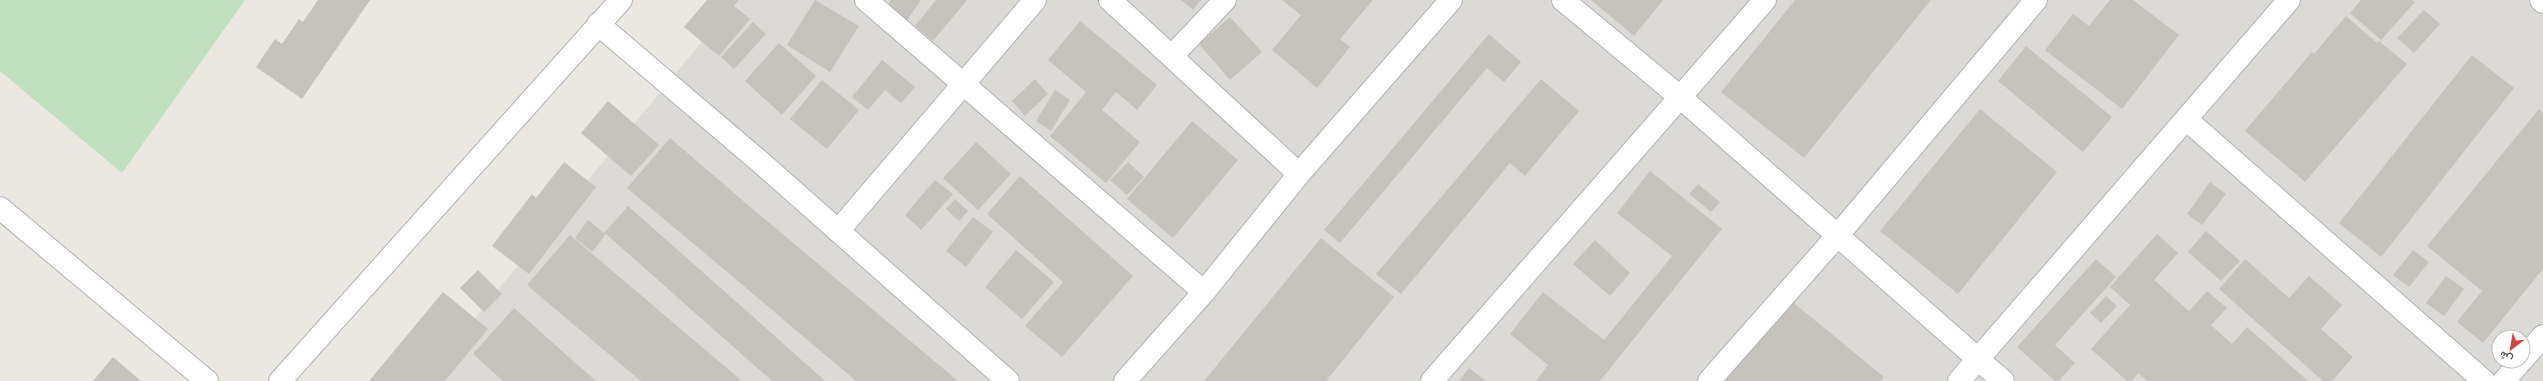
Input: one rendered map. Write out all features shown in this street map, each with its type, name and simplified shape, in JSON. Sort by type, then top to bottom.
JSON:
[{"type":"street","points":[[280,381],[598,24],[622,0]]},
{"type":"street","points":[[866,0],[964,83],[1204,292]]},
{"type":"street","points":[[838,231],[1035,0]]},
{"type":"street","points":[[1110,0],[1299,174]]},
{"type":"street","points":[[1172,56],[1225,0]]},
{"type":"street","points":[[1125,381],[1204,292],[1299,174],[1451,0]]},
{"type":"street","points":[[1563,0],[1680,97],[2003,381]]},
{"type":"street","points":[[1432,381],[1765,0]]},
{"type":"street","points":[[1709,381],[1838,235],[2036,0]]},
{"type":"street","points":[[1959,381],[2290,0]]},
{"type":"street","points":[[598,24],[838,231],[1008,381]]},
{"type":"street","points":[[2186,119],[2484,381]]},
{"type":"street","points":[[0,208],[207,381]]},
{"type":"street","points":[[2531,350],[2543,336]]},
{"type":"street","points":[[2504,381],[2514,369]]},
{"type":"shaded area","points":[[736,0],[2543,0],[2543,381],[423,381]]},
{"type":"green space","points":[[0,0],[245,0],[122,173],[0,71]]},
{"type":"building","points":[[318,0],[370,0],[302,99],[256,67],[275,39],[282,44],[299,19],[303,22]]},
{"type":"building","points":[[707,0],[739,0],[734,6],[750,19],[719,56],[684,27]]},
{"type":"building","points":[[815,0],[859,26],[830,72],[787,45]]},
{"type":"building","points":[[891,0],[921,0],[906,22],[886,8]]},
{"type":"building","points":[[936,0],[967,0],[933,41],[915,26]]},
{"type":"building","points":[[1181,0],[1201,0],[1193,10]]},
{"type":"building","points":[[1282,0],[1373,0],[1340,39],[1350,47],[1317,88],[1272,50],[1301,15]]},
{"type":"building","points":[[1591,0],[1663,0],[1634,36]]},
{"type":"building","points":[[1795,0],[1931,0],[1804,158],[1721,92]]},
{"type":"building","points":[[2110,0],[2133,0],[2179,35],[2122,109],[2045,50],[2073,14],[2089,26]]},
{"type":"building","points":[[2361,0],[2412,0],[2415,2],[2381,40],[2350,13]]},
{"type":"building","points":[[2424,10],[2440,24],[2414,53],[2397,38]]},
{"type":"building","points":[[2346,16],[2377,43],[2379,41],[2407,64],[2305,182],[2245,131],[2312,52],[2314,54]]},
{"type":"building","points":[[1230,17],[1262,52],[1230,80],[1199,44]]},
{"type":"building","points":[[1080,21],[1157,85],[1137,110],[1116,92],[1102,110],[1140,142],[1106,183],[1050,136],[1086,92],[1048,60]]},
{"type":"building","points":[[753,22],[766,34],[734,69],[721,57]]},
{"type":"building","points":[[1489,34],[1521,62],[1504,82],[1487,68],[1340,243],[1324,230]]},
{"type":"building","points":[[779,43],[816,76],[782,115],[745,81]]},
{"type":"building","points":[[2026,46],[2112,117],[2083,152],[1998,81]]},
{"type":"building","points":[[2472,55],[2514,88],[2381,257],[2339,223]]},
{"type":"building","points":[[882,60],[915,87],[901,103],[885,90],[868,110],[852,97]]},
{"type":"building","points":[[1035,79],[1048,94],[1025,116],[1012,101]]},
{"type":"building","points":[[1541,79],[1579,111],[1525,176],[1510,163],[1401,294],[1376,274]]},
{"type":"building","points":[[822,80],[859,110],[827,149],[790,119]]},
{"type":"building","points":[[1055,90],[1070,100],[1051,131],[1036,121]]},
{"type":"building","points":[[608,101],[659,145],[631,176],[581,133]]},
{"type":"building","points":[[1980,109],[2057,172],[1958,294],[1880,231]]},
{"type":"building","points":[[2539,109],[2543,113],[2543,269],[2494,329],[2491,329],[2491,333],[2483,343],[2457,322],[2482,291],[2427,246]]},
{"type":"building","points":[[1192,121],[1238,160],[1173,238],[1127,199]]},
{"type":"building","points":[[670,138],[958,381],[856,381],[627,188]]},
{"type":"building","points":[[976,142],[1011,174],[978,210],[943,178]]},
{"type":"building","points":[[564,162],[596,187],[529,274],[492,246],[532,194],[536,198]]},
{"type":"building","points":[[1128,162],[1144,177],[1127,195],[1110,180]]},
{"type":"building","points":[[1650,171],[1722,229],[1600,381],[1536,381],[1548,365],[1510,334],[1543,292],[1604,340],[1672,256],[1617,213]]},
{"type":"building","points":[[1020,176],[1133,276],[1062,357],[1025,326],[1063,282],[987,214]]},
{"type":"building","points":[[935,180],[953,194],[921,230],[905,215]]},
{"type":"building","points":[[2210,182],[2226,194],[2202,225],[2187,214]]},
{"type":"building","points":[[1698,184],[1720,202],[1711,212],[1689,194]]},
{"type":"building","points":[[955,199],[968,211],[959,221],[946,209]]},
{"type":"building","points":[[628,206],[825,381],[772,381],[606,234],[592,252],[575,238],[588,220],[604,233]]},
{"type":"building","points":[[973,217],[993,232],[966,267],[946,251]]},
{"type":"building","points":[[2206,231],[2240,261],[2221,281],[2188,252]]},
{"type":"building","points":[[2157,234],[2178,253],[2154,280],[2189,311],[2207,291],[2227,308],[2211,325],[2232,344],[2247,327],[2308,381],[2147,381],[2138,373],[2132,381],[2127,381],[2091,349],[2130,305],[2110,287]]},
{"type":"building","points":[[570,235],[742,381],[641,381],[567,319],[527,285]]},
{"type":"building","points":[[1321,238],[1394,297],[1326,381],[1204,381]]},
{"type":"building","points":[[1595,240],[1630,273],[1610,296],[1573,264]]},
{"type":"building","points":[[1016,250],[1054,282],[1022,319],[985,287]]},
{"type":"building","points":[[2413,250],[2429,262],[2409,287],[2393,275]]},
{"type":"building","points":[[2096,259],[2116,277],[2055,345],[2075,363],[2059,381],[2055,381],[2017,347]]},
{"type":"building","points":[[2245,259],[2289,298],[2309,276],[2342,305],[2321,329],[2353,357],[2332,381],[2323,381],[2219,289]]},
{"type":"building","points":[[478,270],[502,294],[484,312],[460,288]]},
{"type":"building","points":[[2446,276],[2464,289],[2444,316],[2426,303]]},
{"type":"building","points":[[443,292],[488,329],[445,381],[369,381]]},
{"type":"building","points":[[2106,296],[2117,306],[2101,323],[2090,313]]},
{"type":"building","points":[[1789,299],[1884,377],[1881,381],[1722,381]]},
{"type":"building","points":[[514,308],[596,381],[503,381],[473,354]]},
{"type":"building","points":[[113,357],[141,381],[93,381]]},
{"type":"building","points":[[1469,368],[1486,381],[1459,381]]}]
